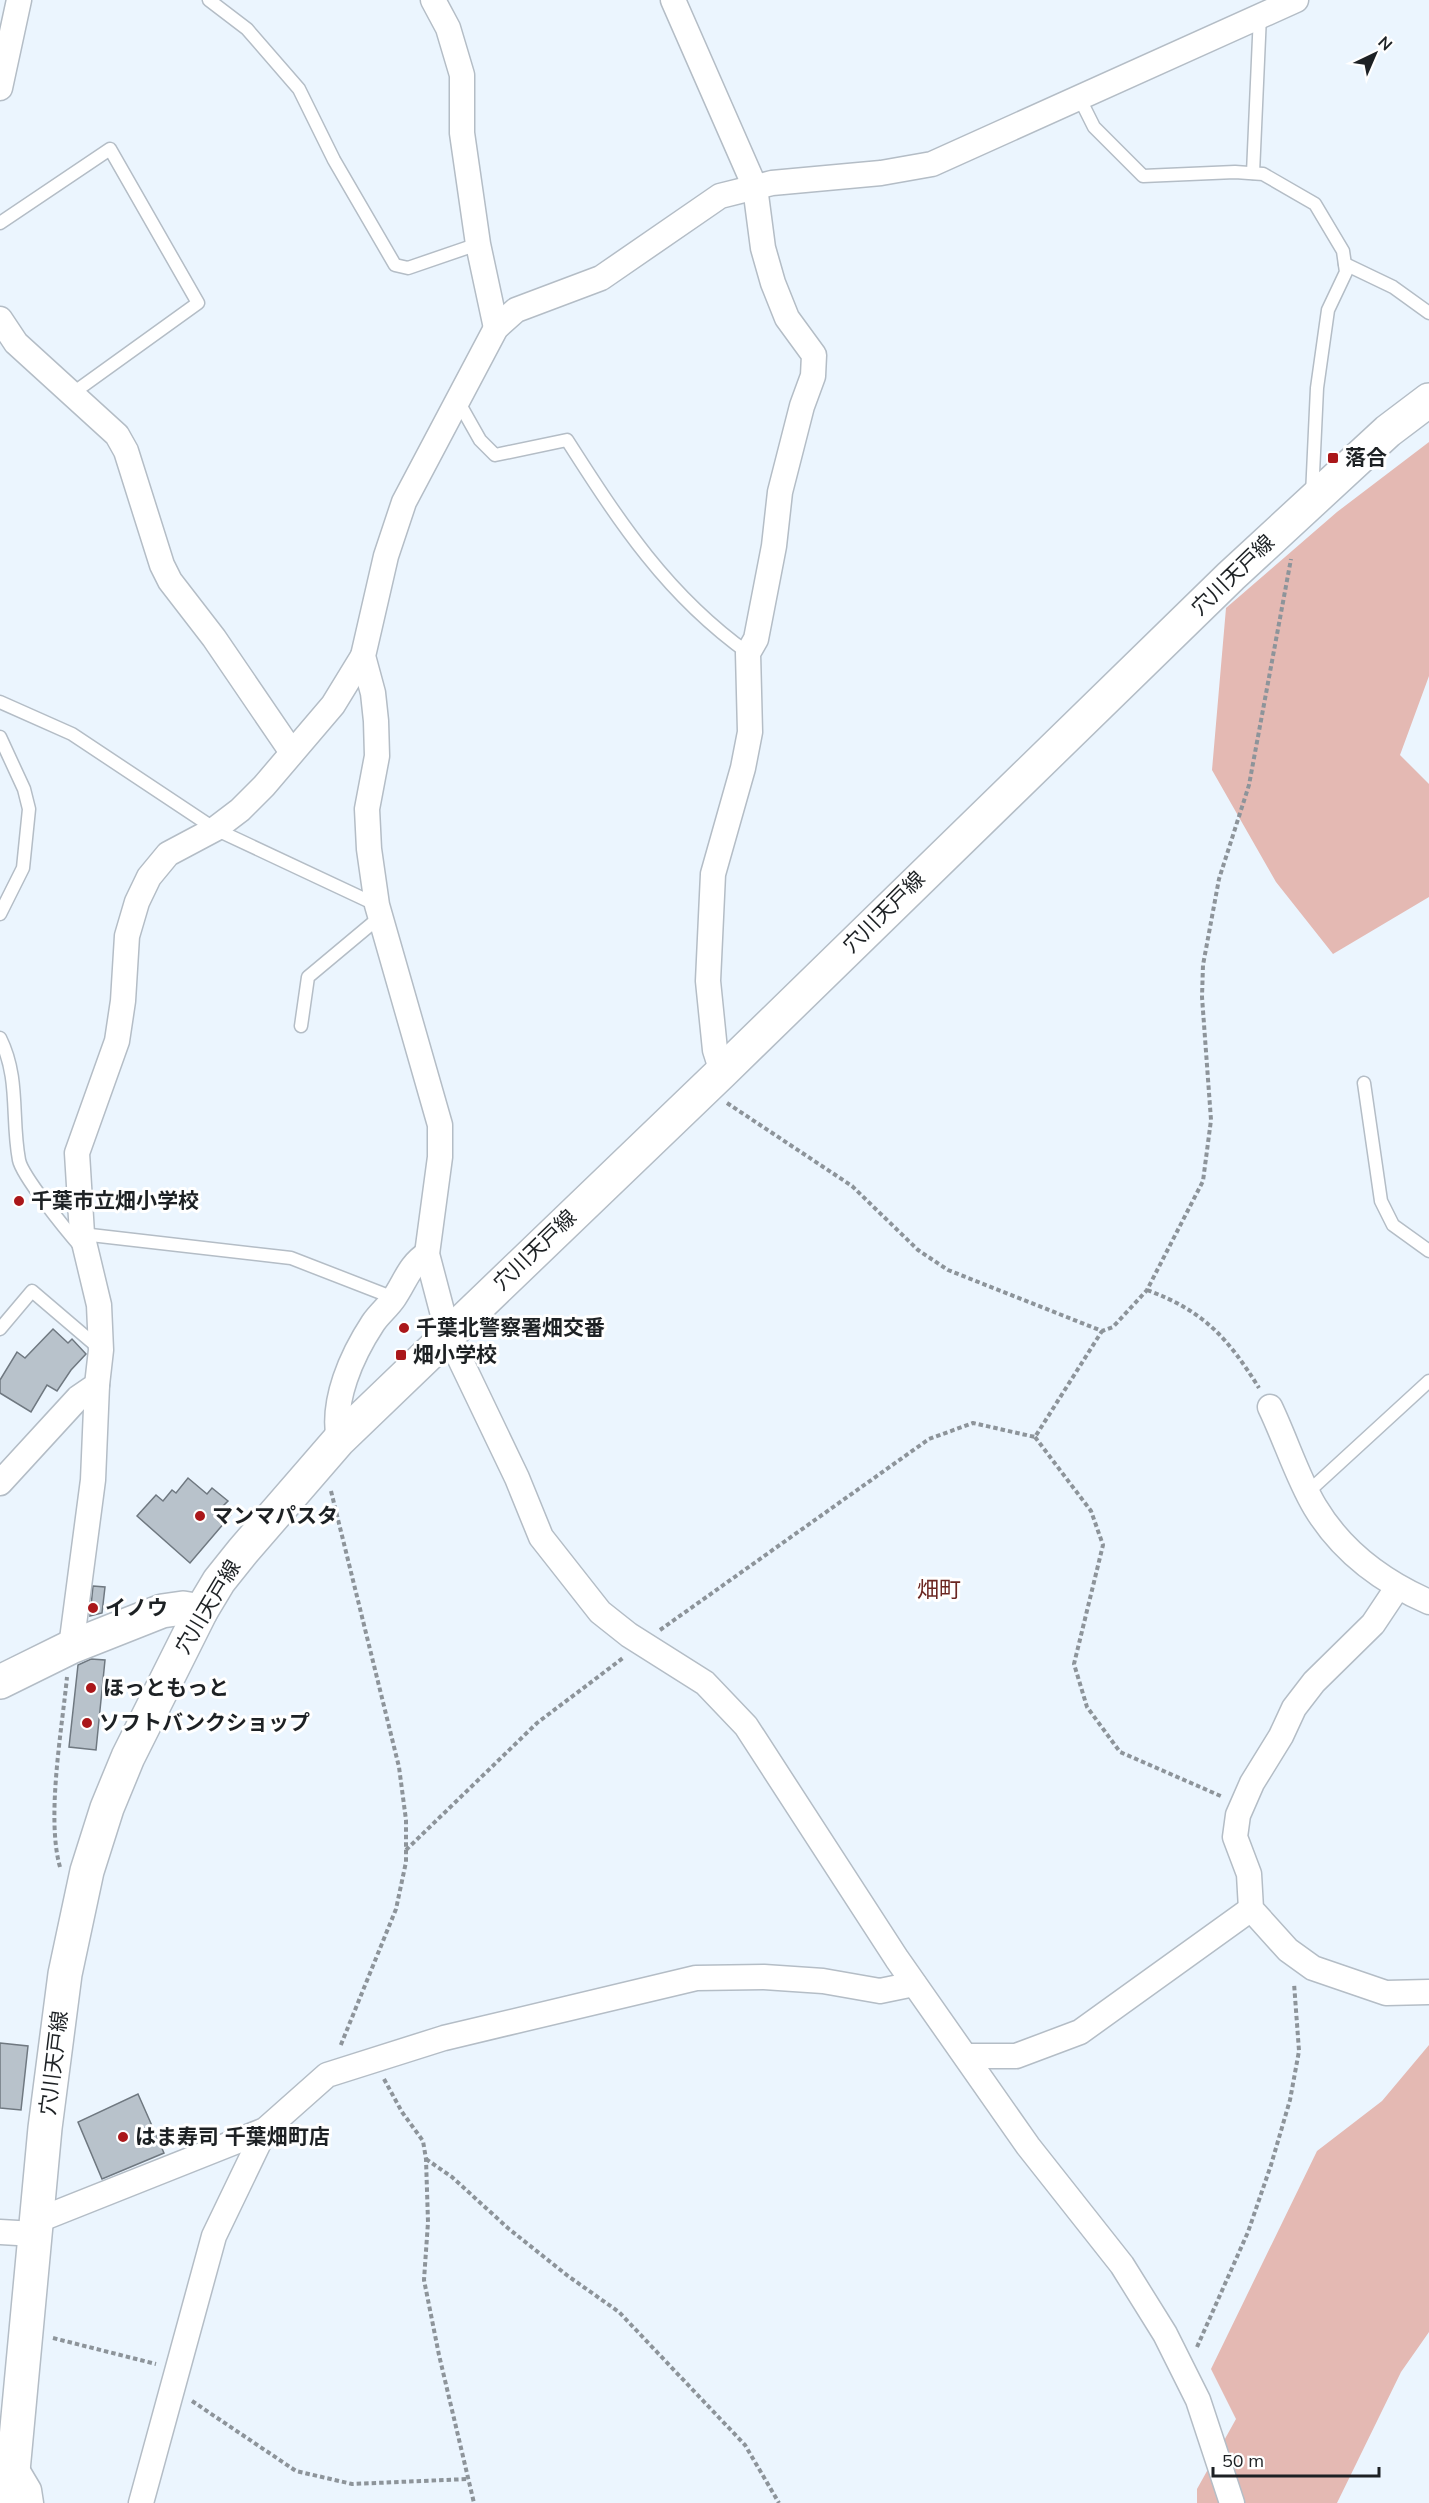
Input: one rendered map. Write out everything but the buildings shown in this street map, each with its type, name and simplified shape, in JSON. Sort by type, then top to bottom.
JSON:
[{"type":"main road","name":"穴川天戸線","points":[[16,2490],[26,2332],[36,2227],[64,1985],[78,1906],[106,1808],[128,1757],[201,1611],[219,1581],[330,1450],[448,1334],[1312,500],[1388,431],[1429,400]]},
{"type":"main road","points":[[0,1682],[71,1647],[162,1611],[183,1608],[201,1611]]},
{"type":"street","points":[[0,88],[20,0]]},
{"type":"street","points":[[432,0],[448,28],[462,75],[462,133],[478,244],[496,328]]},
{"type":"street","points":[[673,0],[755,187],[762,239],[773,283],[788,318],[813,355],[813,376],[802,406],[780,492],[774,546],[758,627],[748,653],[750,732],[743,768],[712,874],[708,981],[715,1050],[713,1080]]},
{"type":"street","points":[[71,1647],[93,1480],[97,1385],[101,1350],[99,1305],[85,1244],[77,1153],[117,1041],[123,1001],[127,936],[137,902],[149,878],[168,854],[216,829],[240,810],[333,705],[363,656],[386,556],[404,502],[496,328],[516,310],[601,278],[720,196],[772,183],[881,173],[932,164],[1296,0]]},
{"type":"street","points":[[0,319],[16,343],[117,435],[126,451],[162,565],[170,581],[214,638],[291,751]]},
{"type":"street","points":[[363,656],[373,693],[376,721],[377,756],[367,809],[369,849],[379,911],[440,1125],[440,1156],[427,1254],[448,1334],[517,1478],[541,1537],[600,1612],[641,1643],[705,1683],[741,1720],[914,1984],[1028,2146],[1122,2265],[1165,2334],[1184,2372],[1212,2438],[1232,2503]]},
{"type":"street","points":[[330,1450],[345,1379],[374,1322],[394,1298],[417,1260],[427,1254]]},
{"type":"street","points":[[0,1483],[78,1398],[97,1385]]},
{"type":"street","points":[[1270,1407],[1314,1506],[1347,1551],[1397,1588],[1429,1602]]},
{"type":"street","points":[[1397,1588],[1373,1624],[1314,1682],[1294,1708],[1281,1736],[1252,1783],[1238,1815],[1235,1838],[1249,1874],[1251,1909],[1288,1950],[1313,1968],[1386,1993],[1429,1992]]},
{"type":"street","points":[[966,2056],[1016,2056],[1046,2047],[1080,2032],[1251,1909]]},
{"type":"street","points":[[0,2232],[36,2227],[265,2130],[327,2075],[444,2038],[696,1978],[764,1977],[823,1981],[880,1991],[914,1984]]},
{"type":"street","points":[[141,2503],[214,2236],[265,2130]]},
{"type":"lane","points":[[208,0],[247,29],[299,88],[340,170],[395,265],[408,268],[478,244]]},
{"type":"lane","points":[[1253,173],[1260,15]]},
{"type":"lane","points":[[1079,97],[1094,127],[1143,176],[1263,174],[1315,204],[1343,251],[1346,272],[1328,310],[1321,354],[1317,388],[1312,500]]},
{"type":"lane","points":[[0,223],[110,149],[198,303],[73,393]]},
{"type":"lane","points":[[1345,264],[1393,287],[1429,313]]},
{"type":"lane","points":[[458,400],[480,440],[495,454],[567,440],[614,515],[660,574],[712,627],[748,653]]},
{"type":"lane","points":[[0,702],[72,734],[216,829],[379,911],[308,978],[301,1026]]},
{"type":"lane","points":[[0,737],[24,789],[29,809],[23,868],[0,914]]},
{"type":"lane","points":[[0,1038],[11,1062],[19,1162],[64,1229],[85,1244],[291,1258],[394,1298]]},
{"type":"lane","points":[[1364,1083],[1381,1201],[1393,1226],[1429,1251]]},
{"type":"lane","points":[[0,1329],[32,1291],[101,1350]]},
{"type":"lane","points":[[1308,1492],[1429,1381]]},
{"type":"path","points":[[1035,1437],[1102,1331],[1113,1327],[1148,1290],[1203,1181],[1208,1158],[1211,1120],[1202,997],[1203,965],[1220,879],[1249,785],[1291,556]]},
{"type":"path","points":[[713,1080],[852,1186],[918,1250],[948,1270],[1102,1331]]},
{"type":"path","points":[[1148,1290],[1179,1301],[1216,1331],[1240,1358],[1270,1407]]},
{"type":"path","points":[[406,1850],[537,1723],[641,1643],[929,1440],[973,1423],[1035,1437],[1091,1511],[1103,1545],[1074,1664],[1087,1707],[1120,1752],[1242,1806]]},
{"type":"path","points":[[327,2075],[396,1909],[406,1850],[406,1820],[399,1767],[326,1472],[330,1450]]},
{"type":"path","points":[[71,1647],[56,1787],[56,1856],[64,1885],[78,1906]]},
{"type":"path","points":[[1184,2372],[1212,2316],[1248,2232],[1290,2100],[1299,2051],[1297,2001],[1288,1950]]},
{"type":"path","points":[[374,2060],[402,2112],[423,2141],[426,2159],[428,2222],[424,2280],[438,2355],[474,2503]]},
{"type":"path","points":[[426,2159],[452,2176],[509,2229],[568,2276],[619,2312],[745,2445],[778,2503]]},
{"type":"path","points":[[26,2332],[175,2378],[297,2471],[352,2484],[468,2479]]},
{"type":"shaded area","points":[[1429,442],[1429,676],[1400,755],[1429,784],[1429,897],[1333,954],[1276,882],[1212,770],[1226,608],[1337,512]]},
{"type":"shaded area","points":[[1429,2045],[1429,2332],[1401,2372],[1337,2503],[1197,2503],[1197,2489],[1236,2419],[1211,2369],[1317,2151],[1382,2101]]},
{"type":"place","name":"落合","points":[[1333,458]]},
{"type":"place","name":"千葉市立畑小学校","points":[[19,1201]]},
{"type":"place","name":"千葉北警察署畑交番","points":[[404,1328]]},
{"type":"place","name":"畑小学校","points":[[401,1355]]},
{"type":"place","name":"マンマパスタ","points":[[200,1516]]},
{"type":"place","name":"イノウ","points":[[93,1608]]},
{"type":"place","name":"ほっともっと","points":[[91,1688]]},
{"type":"place","name":"ソフトバンクショップ","points":[[87,1723]]},
{"type":"place","name":"はま寿司 千葉畑町店","points":[[123,2137]]},
{"type":"district","name":"畑町","points":[[939,1589]]}]
